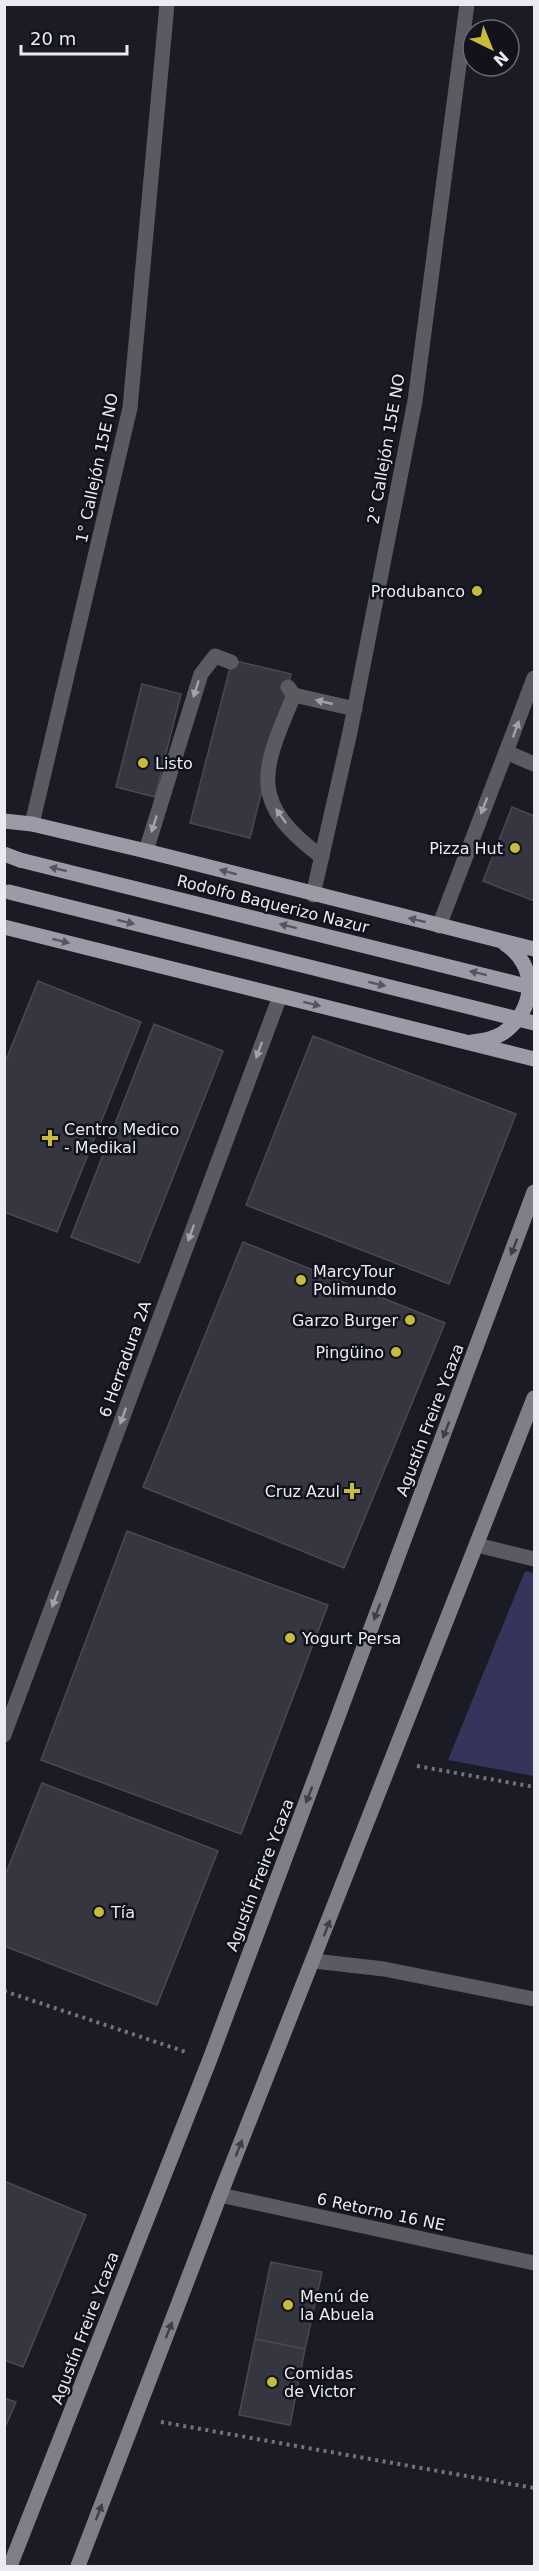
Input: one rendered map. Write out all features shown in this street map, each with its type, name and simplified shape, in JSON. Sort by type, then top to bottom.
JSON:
[{"type":"main road","points":[[4,821],[32,824],[146,851],[534,950]]},
{"type":"main road","name":"Rodolfo Baquerizo Nazur","points":[[4,854],[20,860],[534,988]]},
{"type":"main road","points":[[7,892],[534,1023]]},
{"type":"main road","points":[[4,927],[534,1059]]},
{"type":"main road","points":[[469,1043],[502,1034],[513,1024],[529,995],[531,976],[525,962],[514,950],[499,940]]},
{"type":"main road","name":"Agustín Freire Ycaza","points":[[10,2566],[210,2060],[534,1192]]},
{"type":"main road","points":[[78,2566],[220,2195],[393,1762],[534,1398]]},
{"type":"street","name":"1° Callejón 15E NO","points":[[32,824],[130,408],[167,4]]},
{"type":"street","name":"2° Callejón 15E NO","points":[[313,895],[355,709],[415,401],[467,4]]},
{"type":"street","points":[[146,851],[201,674],[215,656],[231,662]]},
{"type":"street","points":[[439,926],[534,678]]},
{"type":"street","points":[[322,857],[300,842],[270,801],[266,786],[269,761],[291,691],[355,709]]},
{"type":"street","points":[[506,752],[534,764]]},
{"type":"street","name":"6 Herradura 2A","points":[[4,1735],[280,996]]},
{"type":"street","points":[[477,1545],[534,1559]]},
{"type":"street","points":[[314,1961],[384,1969],[534,1999]]},
{"type":"street","name":"6 Retorno 16 NE","points":[[220,2195],[534,2263]]},
{"type":"path","points":[[393,1762],[534,1787]]},
{"type":"path","points":[[4,1991],[210,2060]]},
{"type":"path","points":[[136,2417],[534,2488]]},
{"type":"shaded area","points":[[525,1571],[534,1573],[534,1776],[448,1760]]},
{"type":"building","points":[[232,660],[291,674],[250,838],[190,823]]},
{"type":"building","name":"Listo","points":[[142,684],[181,694],[155,797],[116,787]]},
{"type":"building","name":"Pizza Hut","points":[[512,807],[534,816],[534,901],[483,881]]},
{"type":"building","name":"Centro Medico - Medikal","points":[[38,981],[141,1022],[57,1232],[4,1212],[4,1065]]},
{"type":"building","points":[[154,1024],[223,1051],[139,1263],[71,1237]]},
{"type":"building","points":[[313,1036],[516,1114],[449,1284],[246,1205]]},
{"type":"building","points":[[243,1242],[445,1323],[344,1568],[143,1487]]},
{"type":"building","points":[[127,1531],[328,1605],[241,1834],[41,1760]]},
{"type":"building","name":"Tía","points":[[42,1783],[218,1851],[157,2005],[4,1946],[4,1878]]},
{"type":"building","points":[[4,2181],[86,2215],[23,2367],[4,2360]]},
{"type":"building","name":"Menú de la Abuela","points":[[271,2262],[322,2272],[305,2349],[255,2339]]},
{"type":"building","name":"Comidas de Victor","points":[[255,2339],[305,2349],[290,2425],[239,2415]]},
{"type":"building","points":[[4,2398],[16,2402],[4,2430]]},
{"type":"place","name":"Produbanco","points":[[477,591]]},
{"type":"place","name":"Listo","points":[[143,763]]},
{"type":"place","name":"Pizza Hut","points":[[515,848]]},
{"type":"place","name":"Centro Medico - Medikal","points":[[50,1138]]},
{"type":"place","name":"MarcyTour Polimundo","points":[[301,1280]]},
{"type":"place","name":"Garzo Burger","points":[[410,1320]]},
{"type":"place","name":"Pingüino","points":[[396,1352]]},
{"type":"place","name":"Cruz Azul","points":[[352,1491]]},
{"type":"place","name":"Yogurt Persa","points":[[290,1638]]},
{"type":"place","name":"Tía","points":[[99,1912]]},
{"type":"place","name":"Menú de la Abuela","points":[[288,2305]]},
{"type":"place","name":"Comidas de Victor","points":[[272,2382]]}]
